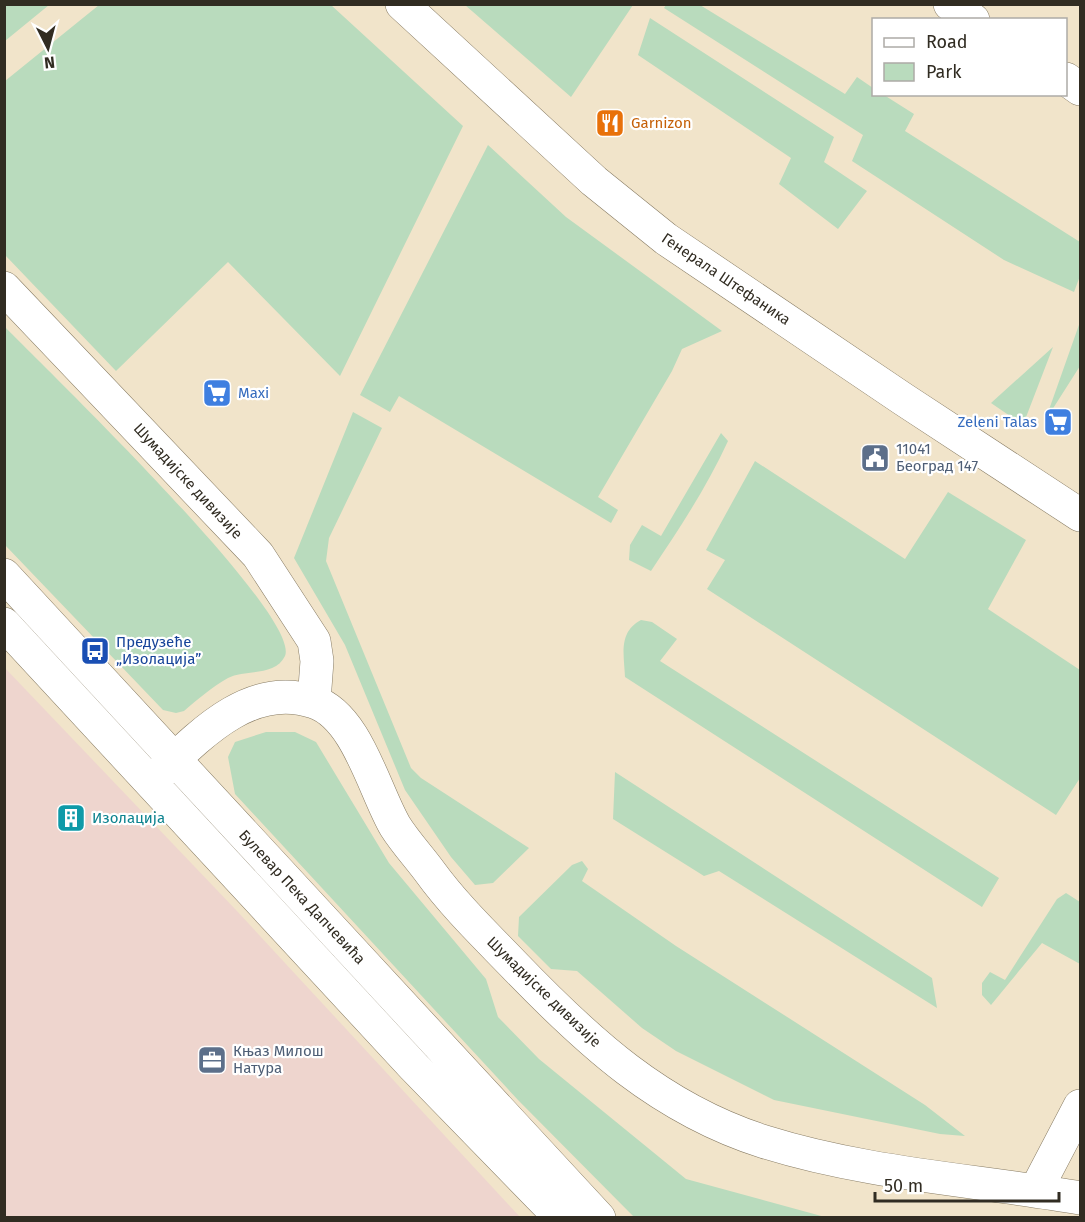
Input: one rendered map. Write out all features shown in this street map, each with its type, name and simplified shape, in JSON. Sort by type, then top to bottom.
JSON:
[{"type":"street","name":"Генерала Штефаника","points":[[402,4],[594,181],[666,239],[1080,515]]},
{"type":"street","points":[[950,4],[970,18]]},
{"type":"street","points":[[1067,80],[1080,89]]},
{"type":"street","name":"Шумадијске дивизије","points":[[4,288],[258,555],[314,641],[317,661],[314,702]]},
{"type":"street","name":"Булевар Пека Дапчевића","points":[[4,575],[599,1218]]},
{"type":"street","points":[[4,624],[414,1067],[561,1218]]},
{"type":"street","name":"Шумадијске дивизије","points":[[151,782],[221,720],[242,706],[280,698],[314,702],[343,723],[396,827],[464,912],[567,1019],[658,1094],[726,1128],[800,1152],[853,1164],[1080,1198]]},
{"type":"street","points":[[1036,1190],[1080,1106]]},
{"type":"shaded area","points":[[5,668],[236,910],[520,1217],[5,1217]]},
{"type":"green space","points":[[5,4],[49,4],[49,5],[5,41]]},
{"type":"green space","points":[[99,5],[331,5],[463,126],[340,376],[228,262],[116,371],[5,255],[5,81]]},
{"type":"green space","points":[[465,5],[633,5],[571,97]]},
{"type":"green space","points":[[666,5],[700,5],[845,94],[857,77],[872,87],[872,96],[886,96],[914,114],[905,131],[1080,242],[1080,276],[1074,292],[1004,260],[852,161],[863,135],[664,8]]},
{"type":"green space","points":[[650,18],[834,137],[824,162],[867,191],[838,229],[779,184],[791,158],[638,55]]},
{"type":"green space","points":[[488,145],[566,217],[722,331],[682,349],[672,371],[598,497],[618,510],[611,523],[399,396],[390,412],[360,395]]},
{"type":"green space","points":[[1080,322],[1080,366],[1045,421]]},
{"type":"green space","points":[[5,327],[115,437],[214,544],[254,593],[279,632],[285,656],[280,663],[267,670],[228,678],[184,711],[176,713],[163,710],[5,545]]},
{"type":"green space","points":[[1053,347],[1023,425],[991,403]]},
{"type":"green space","points":[[353,412],[382,428],[329,538],[326,561],[411,768],[421,778],[529,848],[493,883],[475,885],[451,857],[405,790],[345,645],[294,558]]},
{"type":"green space","points":[[721,433],[728,441],[720,458],[692,508],[651,571],[629,560],[630,545],[642,525],[661,536]]},
{"type":"green space","points":[[755,461],[905,559],[948,492],[1026,540],[988,609],[1080,670],[1080,778],[1056,815],[707,589],[725,560],[706,550]]},
{"type":"green space","points":[[641,620],[652,622],[677,639],[660,661],[999,878],[982,907],[625,677],[624,645],[629,631]]},
{"type":"green space","points":[[266,732],[295,732],[316,742],[389,863],[486,979],[498,1017],[539,1059],[686,1179],[825,1217],[634,1217],[518,1100],[235,794],[228,757],[235,742]]},
{"type":"green space","points":[[615,772],[932,978],[937,1008],[719,871],[704,876],[613,819]]},
{"type":"green space","points":[[582,861],[588,869],[582,881],[676,946],[925,1105],[965,1136],[940,1134],[774,1100],[676,1051],[642,1028],[577,971],[551,969],[518,936],[519,917],[572,865]]},
{"type":"green space","points":[[1066,893],[1080,902],[1080,964],[1042,943],[991,1005],[982,995],[982,983],[990,972],[1005,980],[1057,899]]},
{"type":"place","name":"Garnizon","points":[[610,123]]},
{"type":"place","name":"Maxi","points":[[217,393]]},
{"type":"place","name":"Zeleni Talas","points":[[1058,422]]},
{"type":"place","name":"11041 Београд 147","points":[[875,458]]},
{"type":"place","name":"Предузеће „Изолација”","points":[[95,651]]},
{"type":"place","name":"Изолација","points":[[71,818]]},
{"type":"place","name":"Књаз Милош Натура","points":[[212,1060]]}]
